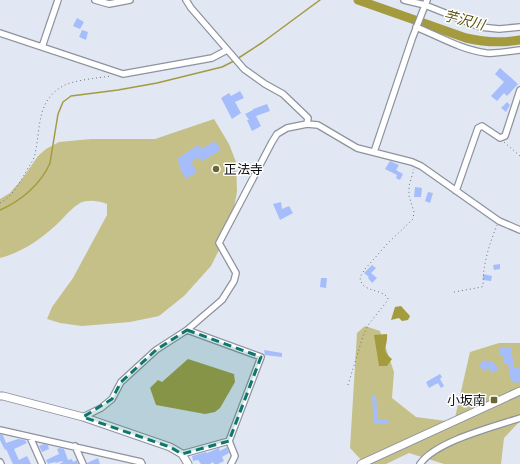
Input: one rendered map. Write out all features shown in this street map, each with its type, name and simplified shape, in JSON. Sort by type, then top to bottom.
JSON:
[{"type":"street","points":[[42,47],[58,0]]},
{"type":"street","points":[[95,0],[109,4],[130,0]]},
{"type":"street","points":[[180,0],[186,1],[244,69],[290,100],[308,118],[307,124]]},
{"type":"street","points":[[404,0],[425,4],[480,26],[499,29],[520,27]]},
{"type":"street","points":[[374,152],[425,4]]},
{"type":"street","points":[[417,26],[453,43],[485,52],[498,53],[520,50]]},
{"type":"street","points":[[0,33],[123,74],[212,58],[228,51]]},
{"type":"street","points":[[456,191],[478,128],[482,126],[500,138],[505,136],[520,90]]},
{"type":"street","points":[[83,417],[101,408],[112,399],[121,382],[156,350],[187,330],[222,300],[234,281],[236,273],[219,243],[272,142],[277,134],[287,128],[307,124],[318,125],[356,148],[417,164],[432,172],[447,185],[499,221],[520,230]]},
{"type":"street","points":[[187,330],[261,358],[229,441],[235,456],[232,464]]},
{"type":"street","points":[[361,464],[520,391]]},
{"type":"street","points":[[0,396],[83,417],[170,447],[182,454],[188,464]]},
{"type":"street","points":[[420,464],[424,458],[455,440],[520,418]]},
{"type":"street","points":[[0,430],[75,446],[141,462],[142,464]]},
{"type":"street","points":[[30,437],[42,464]]},
{"type":"street","points":[[182,454],[229,441]]},
{"type":"street","points":[[75,446],[83,464]]},
{"type":"path","points":[[0,203],[8,198],[19,184],[33,159],[40,118],[46,101],[57,90],[68,84],[123,74]]},
{"type":"path","points":[[502,137],[504,143],[520,156]]},
{"type":"path","points":[[348,385],[362,336],[388,298],[385,294],[369,289],[362,284],[360,277],[384,247],[413,219],[414,212],[410,202],[409,186],[417,164]]},
{"type":"path","points":[[454,292],[483,286],[485,262],[491,240],[499,221]]},
{"type":"highlighted area","points":[[187,330],[261,357],[229,441],[182,454],[170,447],[83,417],[112,399],[121,382],[156,350]]},
{"type":"shaded area","points":[[214,119],[229,144],[236,162],[237,192],[230,228],[211,266],[184,296],[159,316],[130,322],[82,326],[60,323],[47,319],[52,307],[73,278],[107,215],[107,204],[94,201],[80,203],[36,241],[15,253],[0,258],[0,199],[10,193],[38,156],[46,149],[59,142],[91,139],[155,139]]},
{"type":"shaded area","points":[[401,306],[410,316],[408,320],[402,321],[399,318],[391,320],[395,307]]},
{"type":"shaded area","points":[[365,326],[380,331],[394,372],[392,398],[416,417],[454,422],[470,352],[499,343],[520,343],[520,421],[504,438],[501,464],[444,464],[409,453],[386,464],[365,464],[350,448],[357,333]]},
{"type":"shaded area","points":[[387,334],[385,350],[388,356],[392,359],[387,366],[379,366],[374,335]]},
{"type":"shaded area","points":[[188,359],[234,374],[235,382],[220,408],[215,412],[205,414],[156,405],[150,388],[158,380],[162,382]]},
{"type":"building","points":[[77,18],[84,22],[80,29],[73,26]]},
{"type":"building","points":[[82,30],[88,32],[86,40],[79,37]]},
{"type":"building","points":[[500,68],[518,84],[507,96],[504,93],[497,101],[491,96],[504,82],[495,74]]},
{"type":"building","points":[[240,91],[244,98],[235,102],[241,113],[232,119],[221,98],[229,93],[231,96]]},
{"type":"building","points":[[507,102],[510,105],[506,112],[501,108]]},
{"type":"building","points":[[267,104],[270,111],[256,116],[261,126],[252,131],[247,120],[249,120],[245,114],[253,109]]},
{"type":"building","points":[[215,141],[221,150],[202,161],[199,157],[191,162],[197,172],[186,179],[179,167],[181,166],[177,159],[198,145],[201,149]]},
{"type":"building","points":[[390,161],[399,165],[396,170],[403,174],[400,180],[396,178],[397,175],[385,169]]},
{"type":"building","points":[[415,187],[422,188],[421,197],[414,197]]},
{"type":"building","points":[[428,192],[433,193],[430,203],[425,201]]},
{"type":"building","points":[[281,202],[282,209],[289,206],[293,213],[280,220],[273,204]]},
{"type":"building","points":[[500,264],[500,269],[494,270],[493,265]]},
{"type":"building","points":[[372,265],[376,268],[371,273],[377,278],[372,283],[368,278],[369,277],[364,273]]},
{"type":"building","points":[[483,274],[492,276],[491,281],[483,280]]},
{"type":"building","points":[[321,278],[327,278],[326,288],[320,287]]},
{"type":"building","points":[[512,347],[511,358],[513,358],[513,368],[518,367],[520,372],[520,382],[516,383],[511,381],[508,363],[503,364],[503,355],[500,355],[499,348]]},
{"type":"building","points":[[264,350],[282,353],[282,357],[265,355]]},
{"type":"building","points":[[486,359],[488,363],[492,361],[499,369],[492,373],[489,368],[484,371],[479,365]]},
{"type":"building","points":[[440,374],[442,377],[440,379],[444,386],[441,388],[438,383],[429,388],[426,382]]},
{"type":"building","points":[[372,396],[376,396],[378,420],[388,420],[389,423],[374,424]]},
{"type":"building","points":[[0,434],[3,435],[6,443],[18,439],[25,440],[27,443],[14,449],[19,460],[27,456],[31,464],[13,464],[0,440]]},
{"type":"building","points":[[44,444],[48,445],[49,449],[42,452],[39,446]]},
{"type":"building","points":[[227,447],[229,453],[222,457],[224,461],[218,464],[214,464],[213,462],[210,464],[201,464],[198,460],[193,461],[192,456],[207,453],[219,448],[220,451]]},
{"type":"building","points":[[57,449],[64,449],[68,460],[72,459],[73,462],[77,460],[78,464],[59,464],[63,462],[62,461],[48,464],[46,460],[59,454]]},
{"type":"building","points":[[98,458],[100,464],[87,464],[87,463]]},
{"type":"waterway","points":[[237,59],[263,42],[320,0]]},
{"type":"waterway","name":"芋沢川","points":[[358,0],[466,38],[493,42],[520,40]]},
{"type":"waterway","points":[[0,210],[23,197],[36,185],[46,171],[50,163],[58,114],[63,102],[71,96],[157,83],[222,67],[234,61]]},
{"type":"place","name":"正法寺","points":[[216,169]]},
{"type":"place","name":"小坂南","points":[[494,400]]}]
